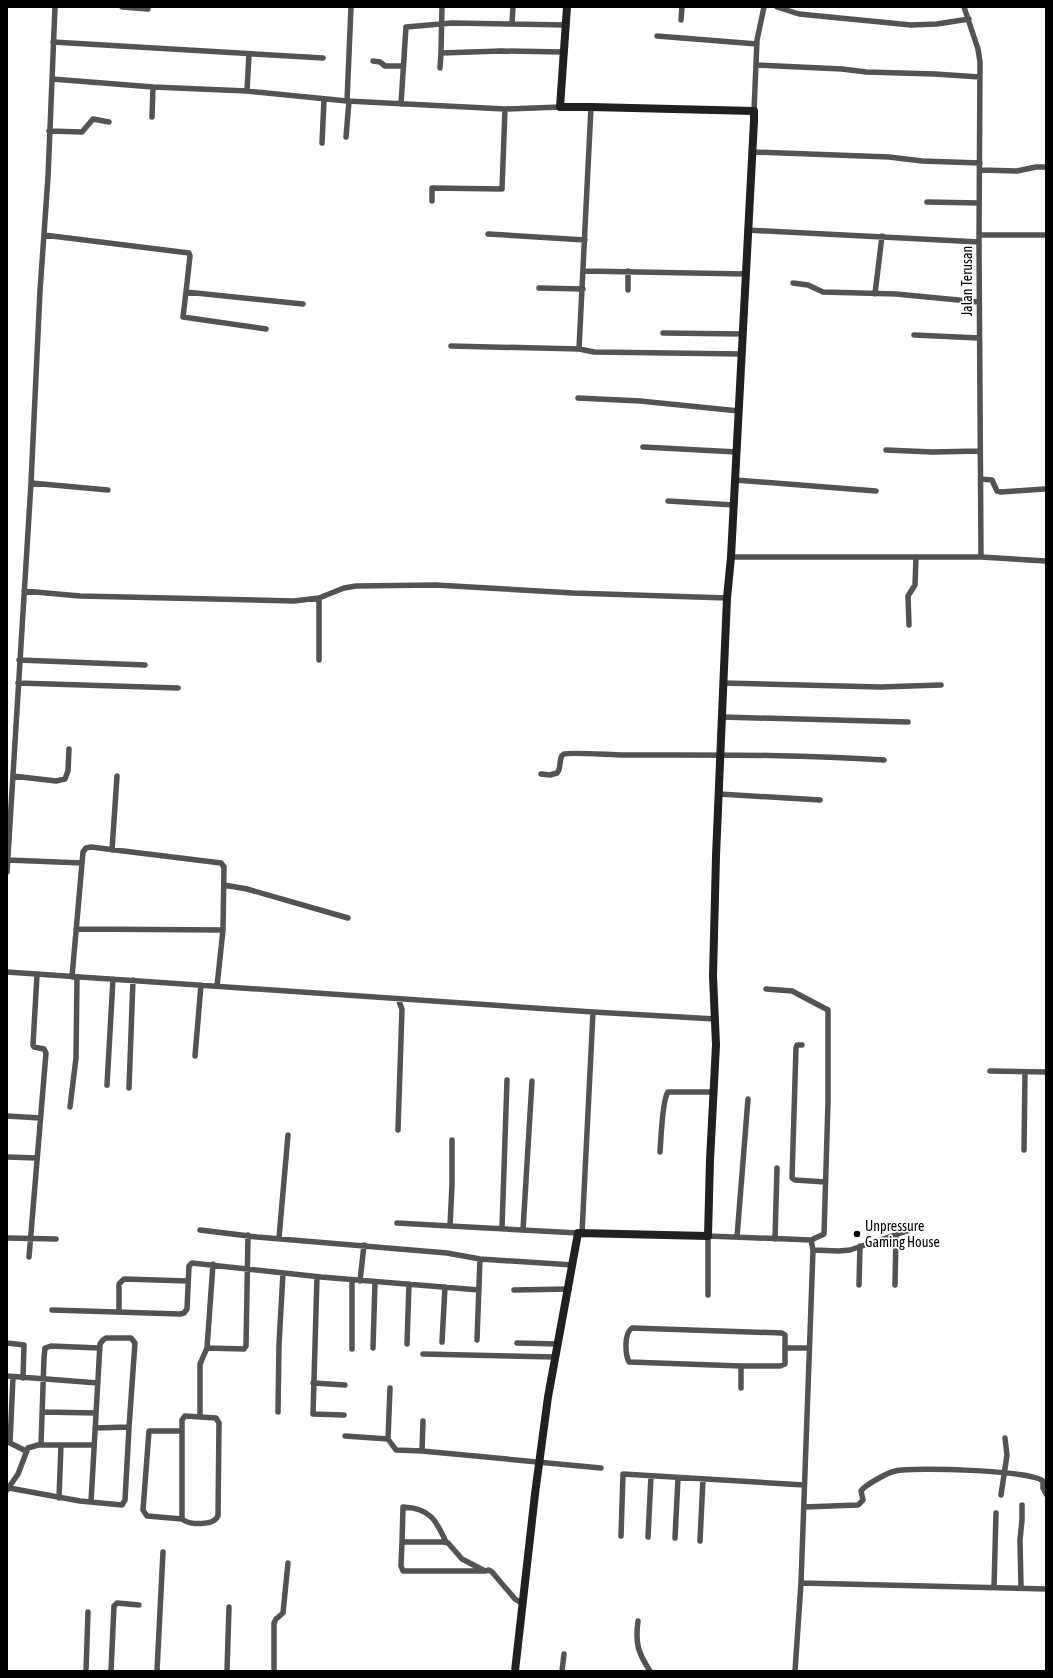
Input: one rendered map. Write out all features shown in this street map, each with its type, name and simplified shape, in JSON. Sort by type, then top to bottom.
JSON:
[{"type":"street","points":[[7,872],[31,483],[56,7]]},
{"type":"street","points":[[122,7],[148,9]]},
{"type":"street","points":[[346,137],[351,7]]},
{"type":"street","points":[[440,68],[442,7]]},
{"type":"street","points":[[512,24],[513,7]]},
{"type":"street","points":[[560,107],[567,7]]},
{"type":"street","points":[[681,20],[682,7]]},
{"type":"street","points":[[708,1295],[708,1236],[716,1045],[713,940],[718,794],[737,452],[747,230],[753,152],[757,44],[764,7]]},
{"type":"street","points":[[777,7],[799,14],[911,25],[937,24],[968,19]]},
{"type":"street","name":"Jalan Terusan","points":[[964,7],[978,49],[980,62],[979,338],[981,557]]},
{"type":"street","points":[[401,104],[406,27],[468,22],[565,25]]},
{"type":"street","points":[[657,36],[757,44]]},
{"type":"street","points":[[53,42],[323,58]]},
{"type":"street","points":[[441,53],[501,51],[563,52]]},
{"type":"street","points":[[247,91],[249,54]]},
{"type":"street","points":[[373,61],[380,62],[385,66],[403,66]]},
{"type":"street","points":[[756,65],[980,77]]},
{"type":"street","points":[[52,79],[153,87],[247,91],[324,100],[505,109],[591,107],[754,111]]},
{"type":"street","points":[[152,117],[153,87]]},
{"type":"street","points":[[322,143],[324,100]]},
{"type":"street","points":[[579,349],[591,107]]},
{"type":"street","points":[[432,201],[432,188],[502,189],[505,109]]},
{"type":"street","points":[[49,131],[82,132],[93,119],[109,122]]},
{"type":"street","points":[[753,152],[882,157],[922,161],[980,163]]},
{"type":"street","points":[[980,170],[1017,171],[1036,167],[1046,168]]},
{"type":"street","points":[[927,202],[979,203]]},
{"type":"street","points":[[747,230],[979,242]]},
{"type":"street","points":[[488,234],[585,240]]},
{"type":"street","points":[[979,234],[1046,235]]},
{"type":"street","points":[[44,235],[189,253],[190,256],[183,317],[266,329]]},
{"type":"street","points":[[875,294],[882,236]]},
{"type":"street","points":[[583,271],[746,274]]},
{"type":"street","points":[[628,271],[628,290]]},
{"type":"street","points":[[793,283],[808,285],[823,292],[896,294],[979,302]]},
{"type":"street","points":[[539,288],[583,289]]},
{"type":"street","points":[[186,292],[303,304]]},
{"type":"street","points":[[663,333],[743,334]]},
{"type":"street","points":[[914,335],[979,338]]},
{"type":"street","points":[[451,346],[579,349],[594,352],[742,354]]},
{"type":"street","points":[[578,398],[640,401],[739,411]]},
{"type":"street","points":[[643,446],[737,452]]},
{"type":"street","points":[[886,450],[932,452],[980,451]]},
{"type":"street","points":[[981,479],[992,480],[997,490],[1001,492],[1044,489]]},
{"type":"street","points":[[735,480],[876,491]]},
{"type":"street","points":[[31,483],[108,490]]},
{"type":"street","points":[[668,501],[734,504]]},
{"type":"street","points":[[731,557],[981,557],[1046,561]]},
{"type":"street","points":[[908,625],[908,596],[915,585],[916,557]]},
{"type":"street","points":[[24,591],[80,596],[294,601],[319,598],[344,588],[356,586],[436,584],[572,593],[728,598]]},
{"type":"street","points":[[319,598],[319,660]]},
{"type":"street","points":[[19,660],[145,665]]},
{"type":"street","points":[[18,683],[178,688]]},
{"type":"street","points":[[724,683],[880,687],[941,685]]},
{"type":"street","points":[[722,717],[908,722]]},
{"type":"street","points":[[13,776],[56,781],[65,779],[68,771],[69,749]]},
{"type":"street","points":[[541,774],[550,775],[557,773],[560,766],[560,758],[563,755],[568,754],[776,754],[884,760]]},
{"type":"street","points":[[112,850],[117,776]]},
{"type":"street","points":[[718,794],[820,800]]},
{"type":"street","points":[[70,1107],[76,1058],[76,929],[83,852],[86,848],[219,862],[224,867],[223,930],[216,986]]},
{"type":"street","points":[[8,860],[82,863]]},
{"type":"street","points":[[224,885],[247,889],[348,918]]},
{"type":"street","points":[[76,929],[223,930]]},
{"type":"street","points":[[7,972],[715,1019]]},
{"type":"street","points":[[29,1257],[46,1053],[44,1049],[34,1047],[33,1045],[37,975]]},
{"type":"street","points":[[107,1085],[113,979]]},
{"type":"street","points":[[129,1088],[133,980]]},
{"type":"street","points":[[195,1056],[201,985]]},
{"type":"street","points":[[397,1223],[580,1233],[811,1240],[824,1234],[828,1102],[828,1010],[792,991],[766,989]]},
{"type":"street","points":[[398,999],[402,1009],[398,1130]]},
{"type":"street","points":[[515,1671],[548,1397],[580,1233],[593,1012]]},
{"type":"street","points":[[802,1044],[797,1045],[796,1048],[792,1178],[795,1180],[825,1182]]},
{"type":"street","points":[[990,1071],[1046,1072]]},
{"type":"street","points":[[1024,1150],[1025,1072]]},
{"type":"street","points":[[502,1228],[507,1080]]},
{"type":"street","points":[[523,1230],[532,1082]]},
{"type":"street","points":[[660,1152],[664,1104],[668,1092],[713,1092]]},
{"type":"street","points":[[737,1237],[748,1099]]},
{"type":"street","points":[[7,1116],[40,1118]]},
{"type":"street","points":[[279,1238],[288,1134]]},
{"type":"street","points":[[450,1226],[452,1140]]},
{"type":"street","points":[[7,1157],[37,1158]]},
{"type":"street","points":[[775,1239],[777,1168]]},
{"type":"street","points":[[200,1230],[447,1253],[480,1259],[573,1264]]},
{"type":"street","points":[[813,1250],[846,1251],[910,1230]]},
{"type":"street","points":[[895,1285],[896,1234]]},
{"type":"street","points":[[206,1348],[244,1349],[246,1347],[248,1235]]},
{"type":"street","points":[[7,1238],[56,1240]]},
{"type":"street","points":[[795,1671],[804,1507],[813,1250],[811,1240]]},
{"type":"street","points":[[360,1281],[364,1245]]},
{"type":"street","points":[[859,1285],[860,1246]]},
{"type":"street","points":[[477,1340],[480,1259]]},
{"type":"street","points":[[52,1310],[184,1313],[187,1309],[190,1264],[213,1264],[248,1270],[317,1277],[479,1290]]},
{"type":"street","points":[[200,1416],[200,1364],[206,1348],[213,1264]]},
{"type":"street","points":[[278,1412],[279,1344],[283,1273]]},
{"type":"street","points":[[317,1277],[313,1414],[344,1415]]},
{"type":"street","points":[[119,1312],[119,1284],[124,1279],[188,1281]]},
{"type":"street","points":[[352,1280],[352,1349]]},
{"type":"street","points":[[373,1348],[375,1282]]},
{"type":"street","points":[[407,1344],[409,1284]]},
{"type":"street","points":[[442,1342],[445,1287]]},
{"type":"street","points":[[514,1290],[569,1289]]},
{"type":"street","points":[[632,1328],[782,1333],[785,1335],[786,1348],[784,1365],[741,1366],[629,1362],[627,1356],[627,1333],[632,1328]]},
{"type":"street","points":[[91,1502],[99,1348],[102,1340],[106,1338],[131,1338],[135,1342],[125,1503],[122,1505],[91,1502],[8,1489],[18,1474],[26,1451],[33,1446],[93,1445]]},
{"type":"street","points":[[7,1343],[24,1345],[23,1378]]},
{"type":"street","points":[[517,1343],[558,1344]]},
{"type":"street","points":[[41,1445],[44,1358],[46,1347],[99,1348]]},
{"type":"street","points":[[786,1348],[809,1348]]},
{"type":"street","points":[[423,1354],[555,1357]]},
{"type":"street","points":[[741,1366],[741,1388]]},
{"type":"street","points":[[26,1451],[9,1442],[10,1377],[98,1383]]},
{"type":"street","points":[[313,1383],[345,1385]]},
{"type":"street","points":[[390,1388],[388,1439],[396,1450],[422,1451],[601,1468]]},
{"type":"street","points":[[42,1412],[96,1413]]},
{"type":"street","points":[[182,1431],[149,1431],[143,1510],[147,1516],[208,1524],[214,1522],[218,1516],[219,1423],[216,1418],[200,1416],[183,1417],[182,1520]]},
{"type":"street","points":[[422,1451],[423,1421]]},
{"type":"street","points":[[95,1428],[129,1428]]},
{"type":"street","points":[[345,1436],[388,1439]]},
{"type":"street","points":[[1001,1495],[1007,1455],[1005,1438]]},
{"type":"street","points":[[59,1498],[60,1445]]},
{"type":"street","points":[[804,1507],[858,1505],[863,1500],[861,1491],[864,1488],[895,1471],[958,1470],[1004,1473],[1041,1479],[1043,1481],[1043,1488],[1046,1494]]},
{"type":"street","points":[[621,1536],[623,1474],[804,1485]]},
{"type":"street","points":[[648,1537],[651,1476]]},
{"type":"street","points":[[675,1538],[678,1478]]},
{"type":"street","points":[[700,1541],[703,1479]]},
{"type":"street","points":[[1021,1588],[1020,1540],[1022,1505]]},
{"type":"street","points":[[485,1571],[462,1559],[446,1542],[437,1523],[422,1510],[403,1507],[401,1566],[403,1571],[485,1571],[489,1570],[515,1598],[523,1600]]},
{"type":"street","points":[[994,1587],[996,1513]]},
{"type":"street","points":[[402,1542],[446,1542]]},
{"type":"street","points":[[157,1671],[163,1552]]},
{"type":"street","points":[[274,1671],[274,1623],[283,1613],[288,1562]]},
{"type":"street","points":[[801,1583],[1046,1589]]},
{"type":"street","points":[[111,1671],[114,1606],[117,1603],[139,1605]]},
{"type":"street","points":[[227,1671],[229,1607]]},
{"type":"street","points":[[86,1671],[88,1612]]},
{"type":"street","points":[[638,1621],[636,1642],[650,1671]]},
{"type":"street","points":[[562,1671],[564,1654]]},
{"type":"place","name":"Unpressure Gaming House","points":[[857,1234]]}]
